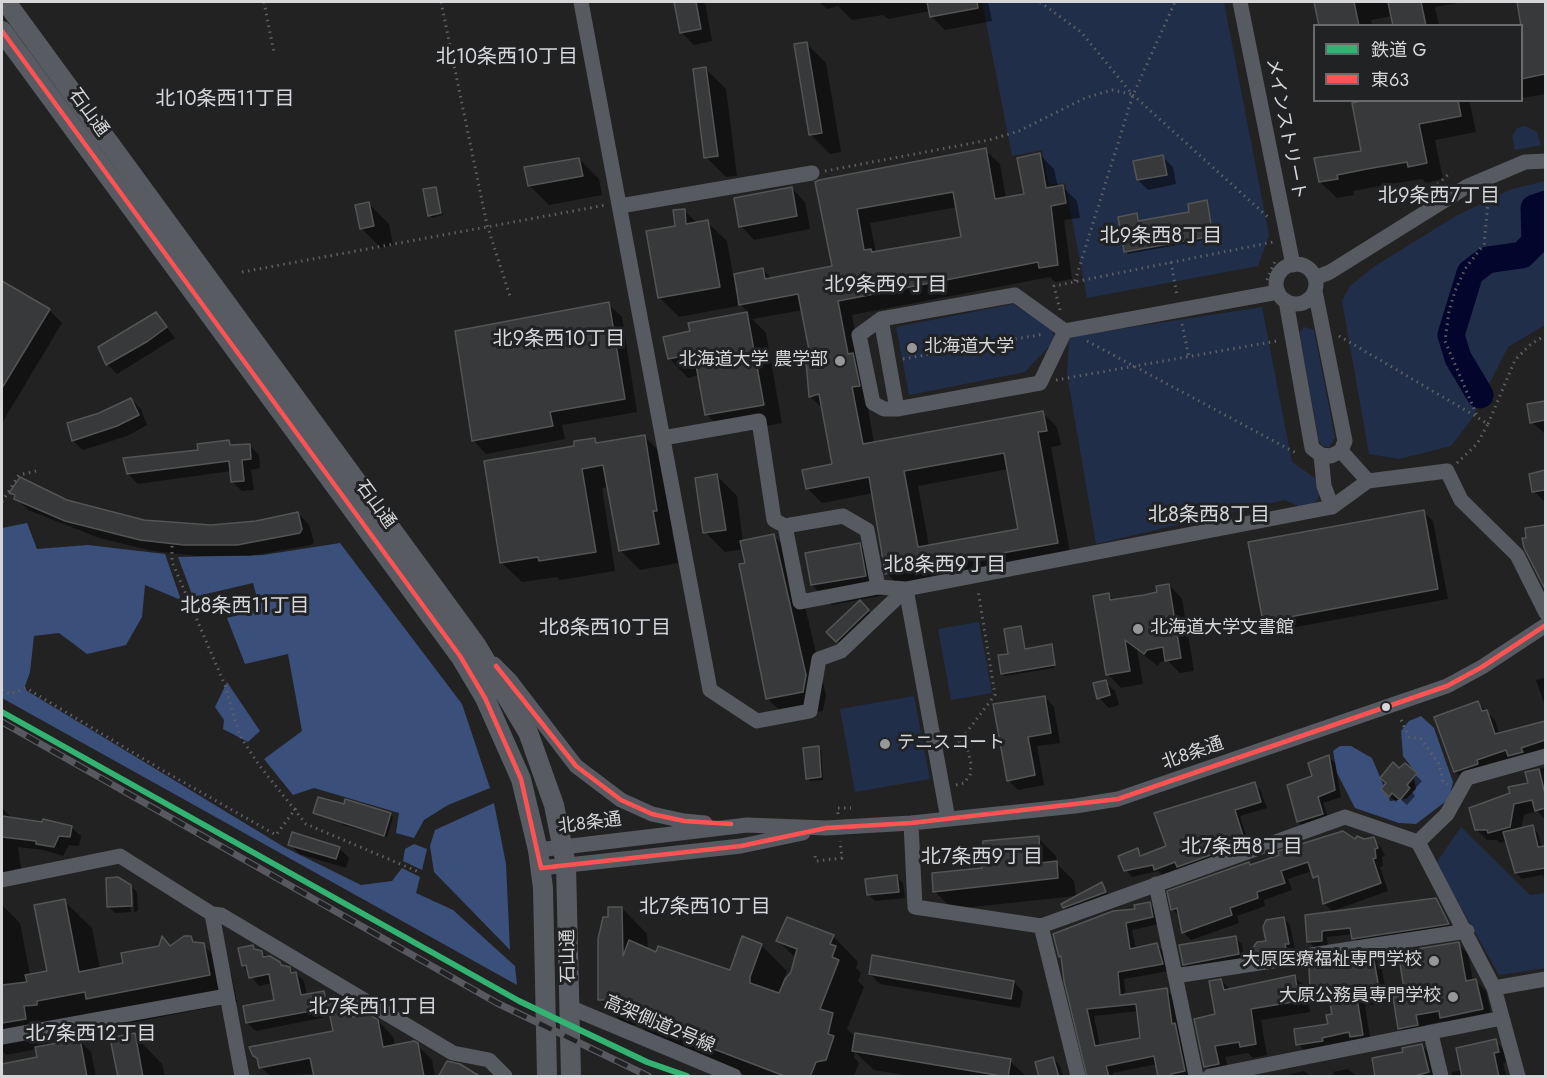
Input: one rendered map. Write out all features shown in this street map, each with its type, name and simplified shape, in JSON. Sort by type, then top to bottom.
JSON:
[{"type":"main road","name":"石山通","points":[[6,2],[476,645],[528,732],[554,805],[565,856],[571,1077]]},
{"type":"main road","name":"石山通","points":[[2,31],[460,656],[485,698],[521,779],[539,859],[547,1077]]},
{"type":"street","points":[[582,2],[710,690],[758,721],[810,711],[819,659],[841,651],[906,589]]},
{"type":"street","name":"メインストリート","points":[[1240,2],[1293,265]]},
{"type":"street","points":[[1065,331],[1040,383],[897,409],[884,409],[873,403],[859,335],[881,319],[1015,294],[1065,331],[1277,292],[1303,303],[1315,284],[1330,272],[1466,187],[1525,162],[1545,161]]},
{"type":"street","points":[[620,206],[812,173]]},
{"type":"street","points":[[1293,265],[1309,269],[1315,284],[1345,441],[1341,451],[1331,456],[1321,455],[1312,448],[1277,292],[1279,275],[1293,265]]},
{"type":"street","points":[[881,319],[897,409]]},
{"type":"street","points":[[663,438],[759,421],[774,520],[785,526],[843,516],[867,530],[878,587]]},
{"type":"street","points":[[1341,451],[1368,482]]},
{"type":"street","points":[[1321,455],[1324,486],[1332,507]]},
{"type":"street","points":[[785,526],[800,602],[878,587],[906,589],[976,577],[1332,507],[1368,482],[1447,471],[1461,500],[1516,555],[1545,613]]},
{"type":"street","points":[[906,589],[948,819]]},
{"type":"street","name":"北8条通","points":[[539,859],[747,825],[826,828],[911,823],[1075,806],[1118,799],[1156,788],[1447,686],[1482,667],[1545,625]]},
{"type":"street","points":[[476,645],[510,680],[576,766],[621,800],[652,814],[684,821],[747,825]]},
{"type":"street","points":[[1418,842],[1447,814],[1467,778],[1545,758]]},
{"type":"street","points":[[911,823],[915,907],[1041,926],[1345,817],[1418,842],[1467,931],[1494,988],[1518,1077]]},
{"type":"street","name":"北8条通","points":[[565,856],[741,846],[826,828]]},
{"type":"street","points":[[2,880],[120,856],[212,914],[221,915],[453,1053],[489,1060],[505,1077]]},
{"type":"street","points":[[1156,884],[1196,1077]]},
{"type":"street","points":[[212,914],[242,1077]]},
{"type":"street","points":[[1041,926],[1078,1077]]},
{"type":"street","points":[[1175,976],[1467,931]]},
{"type":"street","points":[[1494,988],[1545,980]]},
{"type":"street","points":[[2,1037],[227,996]]},
{"type":"street","name":"高架側道2号線","points":[[569,1007],[734,1077]]},
{"type":"street","points":[[1210,1077],[1502,1018]]},
{"type":"street","points":[[1431,1034],[1442,1077]]},
{"type":"path","points":[[264,2],[274,53]]},
{"type":"path","points":[[441,2],[487,225],[510,296]]},
{"type":"path","points":[[1040,2],[1081,32],[1133,95],[1271,220]]},
{"type":"path","points":[[1075,281],[1133,95],[1175,2]]},
{"type":"path","points":[[812,173],[989,140],[1019,131],[1085,98],[1112,90],[1133,95]]},
{"type":"path","points":[[1478,418],[1445,341],[1455,291],[1465,269],[1484,244],[1489,191],[1486,178]]},
{"type":"path","points":[[242,272],[602,204],[620,206]]},
{"type":"path","points":[[1065,331],[1054,286],[1275,241],[1276,249]]},
{"type":"path","points":[[1277,292],[1278,256]]},
{"type":"path","points":[[889,362],[1065,331],[1138,367],[1299,454],[1296,443]]},
{"type":"path","points":[[1276,334],[1279,352]]},
{"type":"path","points":[[1447,471],[1477,444],[1515,360],[1531,344],[1545,335]]},
{"type":"path","points":[[1339,336],[1488,424]]},
{"type":"path","points":[[1040,383],[1277,341]]},
{"type":"path","points":[[2,502],[19,475],[36,471]]},
{"type":"path","points":[[172,546],[172,562],[221,675],[240,736],[259,765],[296,808],[306,824],[419,872]]},
{"type":"path","points":[[943,788],[964,783],[970,775],[971,764],[968,751],[959,742],[995,695],[976,577]]},
{"type":"path","points":[[2,690],[10,694],[26,688],[276,835],[296,808]]},
{"type":"path","points":[[1401,720],[1409,737],[1421,739],[1439,764],[1443,781],[1460,791]]},
{"type":"path","points":[[838,808],[851,808]]},
{"type":"path","points":[[815,856],[816,861],[842,858]]},
{"type":"shaded area","points":[[982,2],[1224,2],[1269,235],[1258,266],[1087,298],[1065,183],[1049,185],[1042,150],[1012,156]]},
{"type":"shaded area","points":[[1525,126],[1537,132],[1541,145],[1515,150],[1512,136],[1517,128]]},
{"type":"shaded area","points":[[1545,181],[1545,325],[1508,347],[1471,420],[1451,446],[1399,459],[1369,454],[1342,301],[1350,286],[1375,266],[1454,217],[1509,190]]},
{"type":"shaded area","points":[[1013,304],[1052,327],[1055,340],[1025,372],[909,395],[896,327]]},
{"type":"shaded area","points":[[1262,307],[1292,462],[1319,481],[1319,497],[1313,505],[1299,506],[1284,500],[1096,544],[1067,374],[1069,337]]},
{"type":"shaded area","points":[[1304,327],[1314,330],[1335,438],[1329,447],[1323,446],[1319,441],[1299,333]]},
{"type":"shaded area","points":[[27,523],[37,549],[88,545],[165,554],[181,600],[145,585],[142,617],[126,645],[87,654],[59,633],[34,636],[30,672],[24,689],[284,847],[361,885],[392,881],[402,868],[420,877],[416,893],[453,910],[515,966],[517,985],[2,698],[2,528]]},
{"type":"shaded area","points":[[340,543],[462,704],[490,788],[448,805],[424,820],[414,838],[396,833],[399,813],[314,788],[293,795],[264,759],[302,731],[288,654],[245,664],[227,618],[260,609],[253,583],[193,597],[178,557],[263,555]]},
{"type":"shaded area","points":[[979,622],[992,693],[951,700],[938,629]]},
{"type":"shaded area","points":[[227,682],[260,731],[248,742],[223,729],[224,720],[215,707]]},
{"type":"shaded area","name":"テニスコート","points":[[914,696],[930,779],[855,792],[840,709]]},
{"type":"shaded area","points":[[1421,716],[1434,728],[1453,782],[1449,799],[1416,824],[1399,823],[1355,808],[1337,773],[1333,751],[1340,746],[1351,746],[1372,758],[1390,801],[1406,799],[1416,789],[1412,768],[1403,756],[1401,731],[1409,721]]},
{"type":"shaded area","points":[[494,803],[506,864],[510,950],[434,872],[430,846],[435,830]]},
{"type":"shaded area","points":[[1461,827],[1530,895],[1545,893],[1545,968],[1499,975],[1436,863]]},
{"type":"shaded area","points":[[414,844],[427,849],[422,870],[403,861],[405,849]]},
{"type":"building","points":[[674,2],[696,2],[701,29],[680,33]]},
{"type":"building","points":[[927,2],[977,2],[978,8],[930,17]]},
{"type":"building","points":[[1314,2],[1354,2],[1359,24],[1319,24]]},
{"type":"building","points":[[1388,2],[1421,2],[1426,24],[1393,24]]},
{"type":"building","points":[[1517,2],[1545,2],[1545,74],[1523,79],[1523,24],[1521,24]]},
{"type":"building","points":[[807,42],[822,133],[809,135],[794,44]]},
{"type":"building","points":[[706,67],[718,156],[704,158],[693,69]]},
{"type":"building","points":[[1458,102],[1461,116],[1419,124],[1427,163],[1408,167],[1407,162],[1367,169],[1337,175],[1338,179],[1319,182],[1314,158],[1361,151],[1352,103]]},
{"type":"building","name":"北海道大学 農学部","points":[[986,148],[995,199],[1024,194],[1017,158],[1040,153],[1046,188],[1063,185],[1066,203],[1051,206],[1058,265],[1039,268],[1038,262],[838,301],[848,354],[853,353],[860,386],[852,387],[863,444],[1043,411],[1047,431],[1038,432],[1058,543],[885,574],[888,572],[885,572],[869,477],[806,489],[802,470],[832,464],[819,394],[809,397],[806,361],[811,360],[798,294],[739,305],[734,274],[763,268],[765,279],[832,266],[815,182]],"holes":[[[953,192],[961,237],[872,252],[871,249],[864,250],[857,209]],[[1004,453],[1018,529],[918,547],[904,471]]]},
{"type":"building","points":[[1163,155],[1167,175],[1137,180],[1133,161]]},
{"type":"building","points":[[579,158],[583,176],[528,186],[524,167]]},
{"type":"building","points":[[436,187],[441,213],[428,216],[423,189]]},
{"type":"building","points":[[792,187],[797,216],[739,227],[734,198]]},
{"type":"building","points":[[1207,200],[1213,236],[1124,252],[1118,217],[1137,213],[1138,221],[1189,212],[1188,204]]},
{"type":"building","points":[[369,202],[374,226],[360,229],[355,205]]},
{"type":"building","points":[[685,209],[686,224],[708,220],[720,287],[658,298],[646,231],[675,226],[673,210]]},
{"type":"building","points":[[2,281],[50,309],[2,388]]},
{"type":"building","points":[[609,302],[625,399],[550,412],[553,426],[472,441],[455,331]]},
{"type":"building","points":[[156,312],[167,327],[148,341],[106,365],[98,347]]},
{"type":"building","points":[[747,312],[764,405],[705,415],[694,354],[668,359],[663,337],[690,331],[688,323]]},
{"type":"building","points":[[131,398],[139,415],[117,426],[72,441],[67,423],[99,413]]},
{"type":"building","points":[[1545,401],[1545,420],[1530,423],[1527,404]]},
{"type":"building","points":[[645,435],[657,511],[653,511],[659,544],[619,551],[603,465],[582,469],[596,552],[539,561],[538,557],[500,563],[484,461],[574,446],[574,441],[595,438],[596,443]]},
{"type":"building","points":[[229,440],[230,445],[250,444],[251,459],[242,460],[244,481],[231,482],[229,461],[127,474],[123,458],[198,450],[197,444]]},
{"type":"building","points":[[1545,470],[1545,490],[1532,492],[1529,474]]},
{"type":"building","points":[[717,474],[726,530],[703,533],[695,478]]},
{"type":"building","points":[[20,477],[67,500],[144,520],[211,525],[256,521],[298,512],[302,529],[300,533],[237,545],[184,545],[140,540],[65,521],[14,499],[15,495],[9,493]]},
{"type":"building","points":[[1424,510],[1438,589],[1263,622],[1248,542]]},
{"type":"building","points":[[1545,525],[1544,587],[1524,548],[1522,538],[1526,538],[1525,528]]},
{"type":"building","points":[[774,534],[806,675],[803,692],[766,699],[739,564],[745,563],[740,541]]},
{"type":"building","points":[[860,543],[866,576],[811,585],[805,553]]},
{"type":"building","name":"北海道大学文書館","points":[[1169,584],[1181,658],[1165,661],[1163,647],[1147,650],[1144,654],[1125,640],[1130,671],[1106,675],[1093,596],[1109,593],[1110,600],[1144,595],[1157,592],[1156,586]]},
{"type":"building","points":[[860,600],[869,610],[836,642],[826,632]]},
{"type":"building","points":[[1021,626],[1025,649],[1052,644],[1055,665],[1001,674],[998,655],[1008,654],[1004,629]]},
{"type":"building","points":[[1106,680],[1110,695],[1097,699],[1093,683]]},
{"type":"building","points":[[1045,696],[1051,733],[1028,737],[1035,775],[1007,781],[993,704]]},
{"type":"building","points":[[1478,701],[1482,711],[1487,710],[1495,734],[1545,721],[1545,740],[1521,748],[1523,752],[1508,756],[1506,750],[1477,760],[1478,764],[1454,772],[1434,717]]},
{"type":"building","points":[[819,746],[821,777],[806,779],[803,748]]},
{"type":"building","points":[[1329,755],[1335,790],[1318,797],[1323,814],[1297,822],[1287,785],[1312,776],[1308,763]]},
{"type":"building","points":[[1393,762],[1399,768],[1405,763],[1417,773],[1407,785],[1410,788],[1400,800],[1392,793],[1389,797],[1381,789],[1386,783],[1380,778]]},
{"type":"building","points":[[1539,769],[1545,794],[1545,808],[1535,811],[1532,800],[1514,804],[1510,827],[1488,833],[1487,830],[1475,830],[1469,808],[1510,793],[1508,787],[1528,783],[1525,772]]},
{"type":"building","points":[[1255,782],[1261,802],[1235,810],[1243,836],[1216,846],[1219,852],[1177,867],[1175,862],[1154,870],[1153,865],[1124,871],[1118,856],[1138,848],[1140,856],[1166,846],[1154,813]]},
{"type":"building","points":[[318,797],[344,804],[345,799],[391,813],[384,836],[313,813]]},
{"type":"building","points":[[2,816],[42,822],[43,819],[72,826],[70,837],[59,836],[54,847],[36,844],[36,841],[2,837]]},
{"type":"building","points":[[1533,825],[1538,847],[1545,846],[1545,868],[1515,873],[1503,832]]},
{"type":"building","points":[[1343,831],[1355,839],[1357,836],[1364,839],[1374,837],[1378,848],[1375,849],[1376,858],[1373,859],[1381,883],[1323,904],[1318,876],[1313,878],[1308,862],[1281,871],[1285,883],[1257,892],[1258,898],[1230,908],[1232,915],[1182,933],[1177,908],[1171,910],[1167,891],[1249,862],[1250,865],[1279,855],[1278,851]]},
{"type":"building","points":[[292,832],[340,847],[336,859],[288,845]]},
{"type":"building","points":[[1039,836],[1040,863],[1057,861],[1058,878],[933,892],[932,873],[982,868],[983,841]]},
{"type":"building","points":[[897,875],[899,892],[867,895],[865,879]]},
{"type":"building","points":[[118,877],[131,885],[132,906],[107,907],[106,878]]},
{"type":"building","points":[[1102,882],[1106,892],[1063,908],[1061,904]]},
{"type":"building","points":[[1436,898],[1449,924],[1352,939],[1350,928],[1322,931],[1322,941],[1307,942],[1305,915]]},
{"type":"building","points":[[65,899],[79,972],[123,963],[121,953],[159,946],[162,936],[170,946],[184,936],[191,936],[193,942],[204,943],[210,975],[86,999],[85,992],[37,1001],[37,1005],[24,1006],[26,1019],[2,1023],[2,985],[27,982],[25,975],[47,971],[34,905]]},
{"type":"building","points":[[1150,902],[1153,917],[1126,923],[1130,949],[1157,943],[1163,964],[1118,972],[1120,995],[1167,988],[1172,1024],[1175,1023],[1185,1071],[1171,1074],[1171,1077],[1158,1077],[1154,1056],[1106,1066],[1109,1077],[1087,1077],[1064,981],[1061,956],[1059,957],[1053,934],[1113,911],[1135,909],[1134,905]],"holes":[[[1136,1004],[1140,1038],[1095,1046],[1087,1009]]]},
{"type":"building","points":[[608,907],[622,907],[623,956],[629,940],[656,952],[658,946],[730,970],[742,936],[762,944],[750,983],[779,993],[791,972],[797,949],[776,941],[787,917],[834,935],[830,944],[836,946],[832,957],[839,960],[820,1009],[833,1013],[828,1034],[834,1036],[826,1060],[816,1062],[810,1077],[787,1077],[630,1017],[632,1000],[598,1000],[598,939],[603,917],[608,917]]},
{"type":"building","points":[[1284,917],[1289,944],[1285,944],[1286,949],[1252,954],[1250,952],[1257,942],[1266,941],[1263,927],[1266,920]]},
{"type":"building","points":[[1236,936],[1239,954],[1183,965],[1179,945]]},
{"type":"building","points":[[1459,942],[1466,981],[1476,979],[1483,1009],[1440,1018],[1439,1011],[1416,1015],[1418,1025],[1398,1029],[1393,997],[1405,995],[1400,964],[1405,956],[1404,951]]},
{"type":"building","points":[[253,945],[254,949],[262,951],[263,957],[270,956],[281,965],[290,967],[291,973],[296,972],[301,995],[324,991],[327,1008],[246,1023],[243,1006],[274,1000],[269,974],[249,978],[246,965],[242,966],[238,948]]},
{"type":"building","points":[[872,955],[1014,981],[1011,999],[869,974]]},
{"type":"building","points":[[1373,955],[1380,994],[1357,998],[1363,1035],[1350,1037],[1349,1032],[1322,1038],[1323,1041],[1296,1045],[1294,1029],[1328,1024],[1326,1015],[1332,1014],[1327,987],[1310,990],[1309,968]]},
{"type":"building","points":[[1295,975],[1299,1001],[1251,1009],[1256,1044],[1240,1047],[1239,1042],[1215,1046],[1219,1064],[1204,1067],[1194,1019],[1215,1014],[1209,981],[1221,979],[1224,990]]},
{"type":"building","points":[[343,999],[349,1002],[352,1017],[369,1014],[378,1020],[383,1047],[414,1041],[418,1043],[424,1077],[314,1077],[310,1058],[259,1068],[257,1058],[253,1056],[249,1047],[333,1031],[327,1002]]},
{"type":"building","points":[[135,1033],[143,1077],[118,1077],[110,1038]]},
{"type":"building","points":[[855,1033],[1011,1059],[1008,1077],[852,1051]]},
{"type":"building","points":[[80,1039],[87,1077],[3,1077],[2,1064],[37,1057],[35,1047]]},
{"type":"building","points":[[1496,1039],[1499,1052],[1494,1053],[1499,1077],[1462,1077],[1456,1048]]},
{"type":"building","points":[[1422,1044],[1429,1072],[1411,1077],[1375,1077],[1372,1058],[1403,1052],[1402,1048]]},
{"type":"building","points":[[1053,1057],[1059,1077],[1039,1077],[1035,1062]]},
{"type":"building","points":[[447,1061],[460,1064],[481,1077],[438,1077]]},
{"type":"waterway","points":[[1480,395],[1458,358],[1451,335],[1470,273],[1487,260],[1522,255],[1535,242],[1534,208],[1546,204]]},
{"type":"railway","points":[[2,722],[497,1003],[648,1076]]},
{"type":"rail line","name":"G","points":[[2,712],[519,1001],[647,1062],[687,1076]]},
{"type":"transit line","name":"東63","points":[[2,31],[460,656],[485,698],[521,779],[541,868],[741,846],[826,828],[911,823],[1118,799],[1447,686],[1482,667],[1546,625]]},
{"type":"transit line","name":"東63","points":[[496,666],[576,766],[621,800],[652,814],[684,821],[731,824]]},
{"type":"place","name":"北海道大学","points":[[912,348]]},
{"type":"place","name":"北海道大学 農学部","points":[[840,361]]},
{"type":"place","name":"北海道大学文書館","points":[[1138,629]]},
{"type":"place","name":"テニスコート","points":[[885,744]]},
{"type":"place","name":"大原医療福祉専門学校","points":[[1434,961]]},
{"type":"place","name":"大原公務員専門学校","points":[[1453,997]]},
{"type":"district","name":"北10条西10丁目","points":[[507,58]]},
{"type":"district","name":"北10条西11丁目","points":[[225,100]]},
{"type":"district","name":"北9条西7丁目","points":[[1439,197]]},
{"type":"district","name":"北9条西8丁目","points":[[1161,237]]},
{"type":"district","name":"北9条西9丁目","points":[[886,286]]},
{"type":"district","name":"北9条西10丁目","points":[[559,340]]},
{"type":"district","name":"北8条西8丁目","points":[[1209,516]]},
{"type":"district","name":"北8条西9丁目","points":[[945,566]]},
{"type":"district","name":"北8条西11丁目","points":[[245,607]]},
{"type":"district","name":"北8条西10丁目","points":[[605,629]]},
{"type":"district","name":"北7条西8丁目","points":[[1242,848]]},
{"type":"district","name":"北7条西9丁目","points":[[982,858]]},
{"type":"district","name":"北7条西10丁目","points":[[705,908]]},
{"type":"district","name":"北7条西11丁目","points":[[373,1008]]},
{"type":"district","name":"北7条西12丁目","points":[[91,1035]]}]
